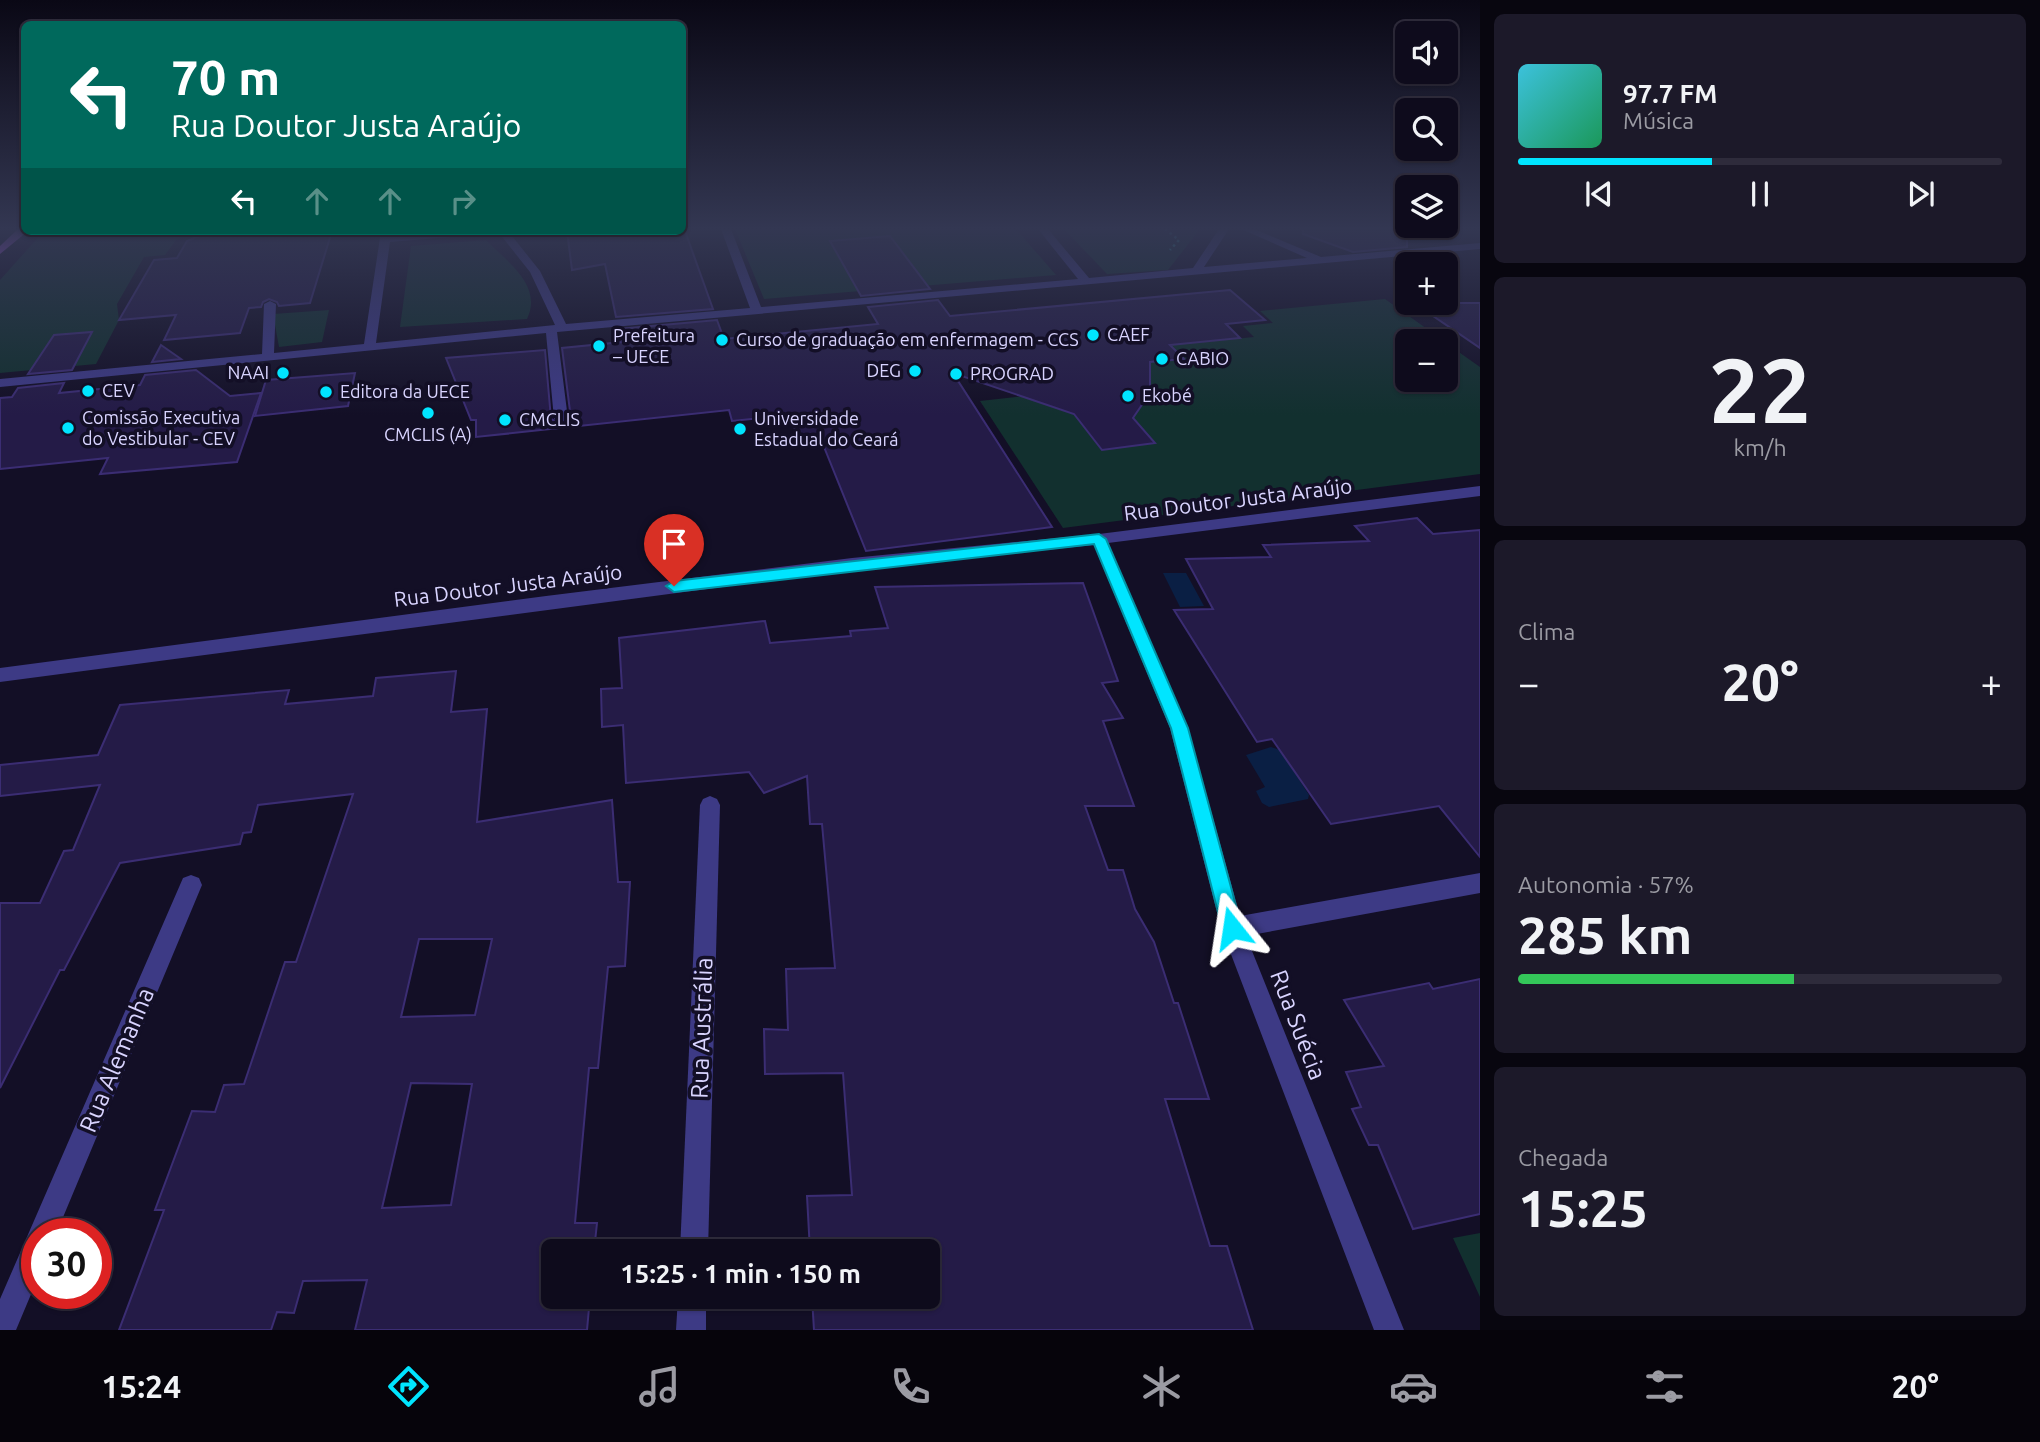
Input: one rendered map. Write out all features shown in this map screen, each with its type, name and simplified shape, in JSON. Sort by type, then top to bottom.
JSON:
[{"type":"street","points":[[369,347],[377,291]]},
{"type":"street","points":[[543,291],[557,329],[561,419]]},
{"type":"street","points":[[750,291],[757,310]]},
{"type":"street","points":[[0,383],[972,291]]},
{"type":"street","points":[[268,356],[270,304]]},
{"type":"street","name":"Rua Doutor Justa Araújo","points":[[0,675],[852,564],[1099,539],[1480,491]]},
{"type":"street","name":"Rua Suécia","points":[[1099,539],[1179,728],[1232,928],[1389,1330]]},
{"type":"street","name":"Rua Austrália","points":[[694,1239],[710,805]]},
{"type":"street","points":[[1232,928],[1480,883]]},
{"type":"street","name":"Rua Alemanha","points":[[49,1218],[191,885]]},
{"type":"street","points":[[1,1330],[21,1284]]},
{"type":"street","points":[[691,1330],[692,1309]]},
{"type":"green space","points":[[0,291],[124,291],[117,304],[119,320],[96,364],[0,373]]},
{"type":"green space","points":[[405,291],[529,291],[530,296],[531,307],[527,319],[400,327]]},
{"type":"green space","points":[[761,291],[861,291],[764,299]]},
{"type":"green space","points":[[1385,299],[1395,306],[1395,315],[1407,315],[1427,329],[1395,329],[1395,392],[1458,392],[1458,351],[1480,367],[1480,474],[1063,528],[980,401],[1042,394],[1152,347],[1254,337],[1243,326],[1273,323],[1260,311]]},
{"type":"green space","points":[[329,310],[322,342],[279,347],[273,314]]},
{"type":"green space","points":[[1480,1233],[1480,1297],[1453,1238]]},
{"type":"water","points":[[1163,573],[1186,573],[1204,606],[1180,607]]},
{"type":"water","points":[[1271,747],[1280,750],[1309,795],[1308,799],[1269,807],[1262,803],[1256,791],[1265,787],[1246,755]]},
{"type":"building","points":[[136,291],[314,291],[310,303],[279,306],[277,302],[269,299],[263,302],[261,307],[249,308],[240,333],[164,340],[176,315],[119,320]]},
{"type":"building","points":[[611,291],[707,291],[713,309],[616,317]]},
{"type":"building","points":[[858,291],[910,291],[861,296]]},
{"type":"building","points":[[1231,291],[1265,320],[1226,324],[1240,338],[1170,345],[1184,359],[1150,362],[1150,393],[1133,418],[1155,443],[1102,450],[1074,414],[953,373],[1052,527],[866,551],[822,442],[800,444],[790,415],[732,421],[729,410],[476,437],[476,420],[471,420],[446,358],[545,350],[551,419],[562,425],[571,419],[562,348],[622,342],[619,329],[717,320],[724,339],[878,324],[868,307],[938,300],[950,316]]},
{"type":"building","points":[[1458,303],[1480,303],[1480,348],[1458,333],[1458,329],[1452,329],[1432,315],[1458,315]]},
{"type":"building","points":[[92,332],[72,370],[28,374],[54,335]]},
{"type":"building","points":[[161,345],[181,359],[152,362]]},
{"type":"building","points":[[196,370],[230,396],[261,393],[237,462],[100,474],[108,458],[0,469],[0,398],[12,397],[18,388],[64,383],[59,393],[140,385],[145,375]]},
{"type":"building","points":[[355,373],[348,406],[255,416],[266,380]]},
{"type":"building","points":[[1417,518],[1433,534],[1480,530],[1480,857],[1439,806],[1331,824],[1272,739],[1257,742],[1174,610],[1213,609],[1186,559],[1271,557],[1263,545],[1369,541],[1355,526]]},
{"type":"building","points":[[1083,583],[1118,681],[1102,683],[1123,718],[1103,721],[1134,806],[1085,806],[1108,870],[1123,870],[1135,909],[1154,942],[1174,1003],[1178,1003],[1209,1099],[1165,1099],[1210,1246],[1227,1246],[1253,1330],[814,1330],[813,1309],[940,1309],[940,1239],[809,1239],[807,1196],[852,1195],[843,1073],[765,1074],[764,1029],[788,1030],[786,969],[835,968],[822,824],[810,824],[807,776],[764,793],[749,772],[626,783],[623,725],[602,727],[601,689],[622,688],[619,638],[765,621],[770,643],[851,636],[850,631],[888,628],[875,587]]},
{"type":"building","points":[[456,671],[451,712],[487,709],[477,822],[612,800],[618,882],[630,882],[625,966],[608,967],[598,1068],[589,1068],[575,1223],[597,1223],[595,1239],[541,1239],[541,1309],[589,1309],[587,1330],[355,1330],[367,1280],[303,1281],[294,1313],[277,1312],[271,1330],[119,1330],[164,1210],[155,1210],[192,1111],[215,1112],[224,1085],[244,1084],[285,962],[296,962],[353,794],[258,805],[251,832],[243,833],[240,844],[120,863],[64,970],[60,970],[0,1088],[0,903],[40,903],[64,851],[73,850],[100,785],[0,796],[0,765],[98,755],[120,705],[289,690],[285,704],[373,696],[376,678]],"holes":[[[419,939],[492,939],[475,1015],[401,1017]],[[411,1083],[472,1084],[451,1205],[382,1208]]]},
{"type":"building","points":[[1480,979],[1480,1214],[1413,1229],[1378,1145],[1369,1145],[1352,1109],[1361,1107],[1346,1072],[1384,1066],[1344,1000],[1429,983],[1433,989]]},
{"type":"place","name":"CAEF","points":[[1093,335]]},
{"type":"place","name":"Curso de graduação em enfermagem - CCS","points":[[722,340]]},
{"type":"place","name":"Prefeitura – UECE","points":[[599,346]]},
{"type":"place","name":"CABIO","points":[[1162,359]]},
{"type":"place","name":"DEG","points":[[915,371]]},
{"type":"place","name":"NAAI","points":[[283,373]]},
{"type":"place","name":"PROGRAD","points":[[956,374]]},
{"type":"place","name":"CEV","points":[[88,391]]},
{"type":"place","name":"Editora da UECE","points":[[326,392]]},
{"type":"place","name":"Ekobé","points":[[1128,396]]},
{"type":"place","name":"CMCLIS (A)","points":[[428,413]]},
{"type":"place","name":"CMCLIS","points":[[505,420]]},
{"type":"place","name":"Comissão Executiva do Vestibular - CEV","points":[[68,428]]},
{"type":"place","name":"Universidade Estadual do Ceará","points":[[740,429]]},
{"type":"route","points":[[674,586],[852,564],[1099,539],[1179,728],[1232,928]]}]
